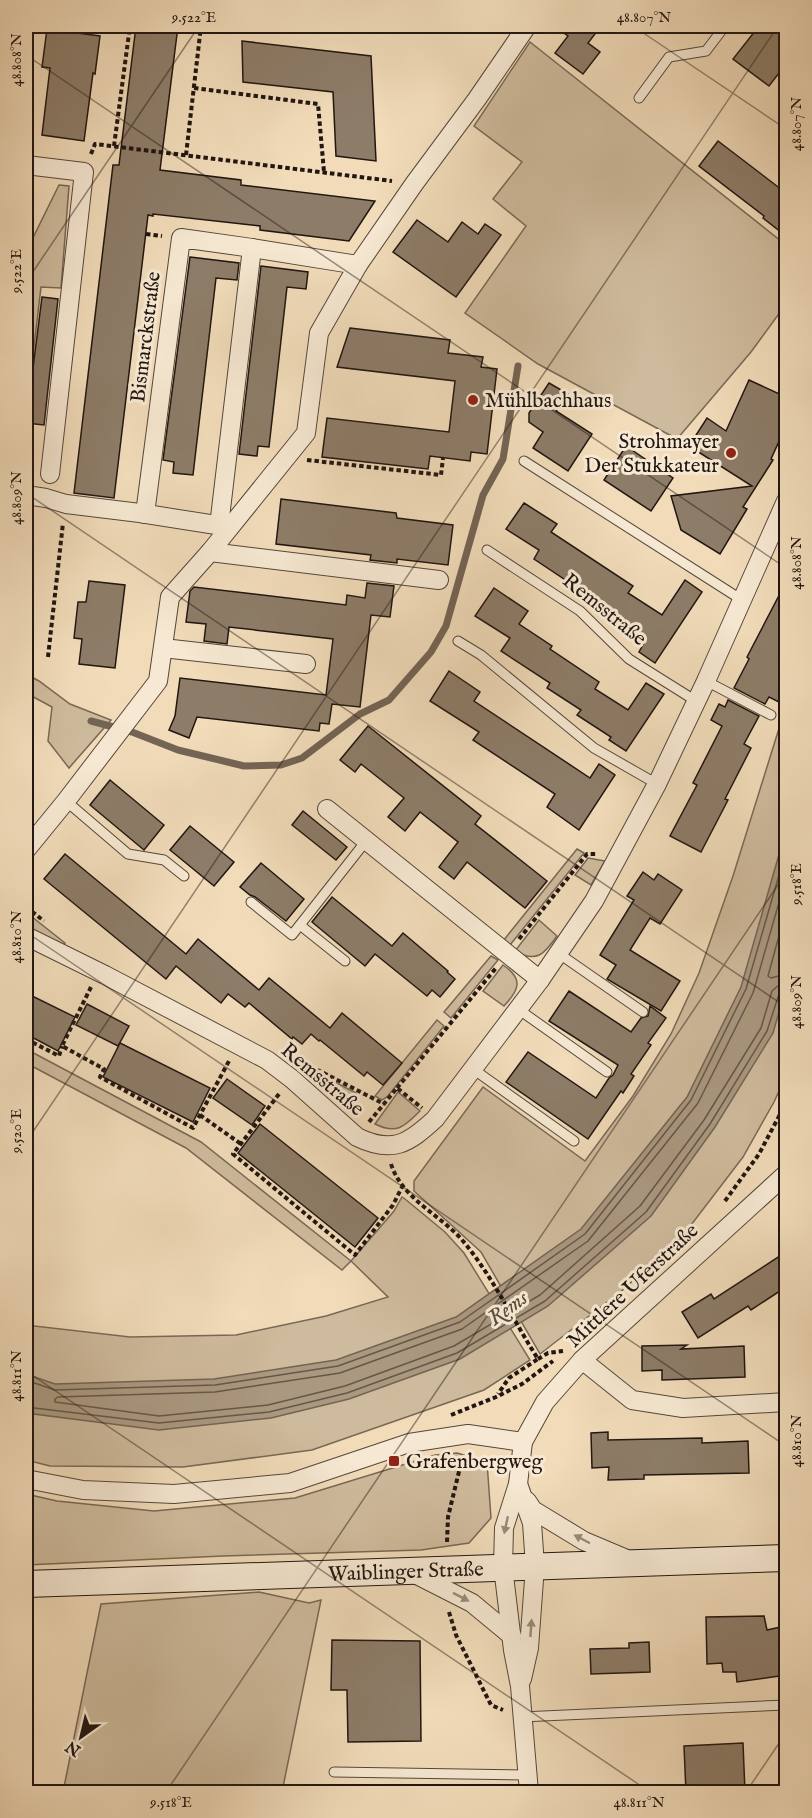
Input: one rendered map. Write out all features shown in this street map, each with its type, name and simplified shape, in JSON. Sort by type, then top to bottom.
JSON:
[{"type":"main road","name":"Waiblinger Straße","points":[[26,1584],[786,1558]]},
{"type":"street","points":[[26,850],[158,681],[170,597],[210,552],[224,526],[306,433],[319,333],[358,265],[527,26]]},
{"type":"street","points":[[26,165],[84,172],[50,474]]},
{"type":"street","name":"Bismarckstraße","points":[[145,514],[181,238],[358,265]]},
{"type":"street","points":[[224,526],[252,248]]},
{"type":"street","points":[[26,495],[66,504],[224,526]]},
{"type":"street","points":[[385,1146],[403,1143],[420,1134],[435,1119],[540,980],[594,901],[657,784],[706,681],[786,501]]},
{"type":"street","points":[[210,552],[439,580]]},
{"type":"street","points":[[163,648],[306,664]]},
{"type":"street","points":[[327,809],[540,980]]},
{"type":"street","name":"Remsstraße","points":[[26,936],[267,1060],[292,1079],[357,1137],[369,1143],[385,1146]]},
{"type":"street","name":"Mittlere Uferstraße","points":[[503,1567],[504,1528],[518,1484],[523,1443],[545,1402],[582,1360],[786,1174]]},
{"type":"street","points":[[582,1360],[633,1400],[683,1408],[786,1402]]},
{"type":"street","points":[[26,1479],[83,1490],[174,1494],[290,1483],[409,1443],[468,1434],[523,1443]]},
{"type":"street","points":[[518,1484],[533,1510],[584,1541],[635,1563]]},
{"type":"street","name":"Mittlere Uferstraße","points":[[518,1484],[532,1523],[535,1566]]},
{"type":"street","points":[[520,1686],[529,1648],[535,1566]]},
{"type":"street","points":[[503,1567],[520,1686],[528,1784]]},
{"type":"street","points":[[409,1570],[472,1603],[512,1636]]},
{"type":"lane","points":[[639,98],[669,57],[706,51],[725,26]]},
{"type":"lane","points":[[525,461],[741,600]]},
{"type":"lane","name":"Remsstraße","points":[[487,550],[580,611],[629,659],[696,701]]},
{"type":"lane","points":[[458,641],[481,655],[594,748],[657,784]]},
{"type":"lane","points":[[706,681],[771,715]]},
{"type":"lane","points":[[66,801],[128,854],[164,860],[184,876]]},
{"type":"lane","points":[[251,902],[292,935],[366,841]]},
{"type":"lane","points":[[300,925],[345,960]]},
{"type":"lane","points":[[558,953],[644,1012]]},
{"type":"lane","points":[[518,1009],[607,1072]]},
{"type":"lane","points":[[473,1069],[574,1141]]},
{"type":"lane","points":[[521,1717],[786,1705]]},
{"type":"lane","points":[[334,1772],[528,1784]]},
{"type":"path","points":[[114,146],[130,26]]},
{"type":"path","points":[[186,155],[201,26]]},
{"type":"path","points":[[194,88],[318,104],[324,172]]},
{"type":"path","points":[[84,172],[95,144],[414,184]]},
{"type":"path","points":[[286,458],[441,476],[443,458]]},
{"type":"path","points":[[48,657],[66,504]]},
{"type":"path","points":[[26,907],[44,921]]},
{"type":"path","points":[[26,1039],[59,1056],[98,972]]},
{"type":"path","points":[[62,1046],[104,1069],[100,1077],[193,1128],[237,1044]]},
{"type":"path","points":[[306,1064],[384,1104]]},
{"type":"path","points":[[292,1079],[233,1154],[355,1255],[393,1205],[402,1187]]},
{"type":"path","points":[[357,1137],[398,1088],[435,1119]]},
{"type":"path","points":[[721,1205],[759,1154],[786,1103]]},
{"type":"path","points":[[200,1115],[241,1144]]},
{"type":"path","points":[[385,1146],[393,1172],[402,1187],[461,1239],[477,1260],[538,1359]]},
{"type":"path","points":[[442,1419],[496,1397],[522,1384],[567,1351],[548,1353],[538,1359],[509,1378],[496,1397]]},
{"type":"path","points":[[447,1542],[448,1517],[468,1434]]},
{"type":"path","points":[[448,1609],[456,1635],[490,1705],[521,1717]]},
{"type":"shaded area","points":[[530,42],[786,245],[786,304],[751,352],[677,439],[538,364],[465,313],[526,226],[493,199],[522,162],[474,126]]},
{"type":"shaded area","points":[[59,185],[69,186],[61,288],[41,287],[26,414],[26,252]]},
{"type":"shaded area","points":[[26,674],[70,704],[111,720],[69,768],[48,741],[52,707],[26,693]]},
{"type":"shaded area","points":[[786,706],[786,1076],[743,1157],[688,1229],[624,1289],[540,1354],[481,1252],[414,1191],[414,1181],[483,1087],[585,1161],[633,1096],[671,1034],[699,973],[733,876]]},
{"type":"shaded area","points":[[577,849],[584,853],[510,945],[503,941]]},
{"type":"shaded area","points":[[588,858],[605,861],[591,885],[575,875]]},
{"type":"shaded area","points":[[26,913],[65,943],[61,947],[26,927]]},
{"type":"shaded area","points":[[539,920],[557,936],[553,942],[540,955],[529,957],[515,951]]},
{"type":"shaded area","points":[[491,956],[498,960],[451,1018],[444,1012]]},
{"type":"shaded area","points":[[503,965],[514,975],[517,985],[513,995],[504,1006],[483,991]]},
{"type":"shaded area","points":[[437,1020],[444,1026],[387,1097],[382,1100],[375,1096]]},
{"type":"shaded area","points":[[26,1049],[201,1142],[351,1261],[342,1270],[186,1148],[26,1063]]},
{"type":"shaded area","points":[[304,1066],[356,1093],[357,1099],[353,1106],[301,1069]]},
{"type":"shaded area","points":[[398,1092],[420,1111],[405,1125],[395,1129],[375,1124]]},
{"type":"shaded area","points":[[402,1197],[445,1232],[464,1253],[530,1360],[484,1390],[312,1450],[183,1467],[50,1466],[26,1460],[26,1325],[130,1337],[236,1335],[326,1316],[388,1297],[351,1261],[394,1211]]},
{"type":"shaded area","points":[[457,1453],[487,1462],[491,1518],[469,1543],[421,1550],[26,1565],[26,1494],[57,1501],[154,1511],[295,1498],[435,1455]]},
{"type":"shaded area","points":[[259,1592],[309,1603],[321,1600],[282,1792],[63,1792],[101,1604]]},
{"type":"water","name":"Rems","points":[[786,830],[786,988],[773,1033],[715,1127],[651,1216],[548,1306],[460,1359],[349,1399],[271,1418],[159,1430],[26,1413],[26,1374],[55,1384],[214,1379],[336,1360],[456,1317],[581,1229],[687,1097],[741,987]]},
{"type":"building","points":[[136,26],[178,26],[160,170],[241,180],[241,185],[375,201],[349,241],[260,230],[260,226],[148,215],[114,498],[74,493],[113,165],[119,165]]},
{"type":"building","points":[[554,26],[601,26],[588,43],[600,52],[583,74],[555,53],[568,36]]},
{"type":"building","points":[[759,26],[786,26],[786,64],[769,86],[733,59]]},
{"type":"building","points":[[47,29],[100,36],[84,141],[42,135],[50,68],[42,67]]},
{"type":"building","points":[[242,41],[371,56],[376,161],[336,156],[333,92],[243,82]]},
{"type":"building","points":[[718,141],[786,193],[786,236],[699,166]]},
{"type":"building","points":[[417,220],[448,242],[462,222],[478,234],[485,224],[501,235],[456,297],[393,252]]},
{"type":"building","points":[[190,257],[239,263],[237,280],[216,278],[193,475],[173,473],[174,462],[163,460]]},
{"type":"building","points":[[261,266],[308,272],[306,289],[287,287],[269,447],[258,446],[257,456],[239,454]]},
{"type":"building","points":[[42,297],[58,299],[44,425],[26,423]]},
{"type":"building","name":"Mühlbachhaus","points":[[350,328],[450,340],[448,353],[483,357],[481,367],[497,369],[487,454],[471,452],[470,461],[430,456],[428,469],[322,457],[327,418],[449,432],[455,381],[337,367]]},
{"type":"building","points":[[749,380],[786,397],[786,426],[771,459],[773,460],[743,507],[747,509],[720,554],[681,530],[671,496],[752,486],[689,446],[707,418],[726,431]]},
{"type":"building","points":[[549,383],[568,394],[556,411],[592,434],[568,471],[533,448],[543,432],[529,422],[529,413]]},
{"type":"building","points":[[626,446],[673,478],[651,511],[604,480]]},
{"type":"building","points":[[281,499],[396,513],[397,518],[453,525],[448,565],[397,559],[397,563],[370,560],[371,555],[276,544]]},
{"type":"building","points":[[524,503],[557,524],[551,532],[633,586],[628,593],[662,615],[685,580],[702,592],[655,663],[639,652],[644,643],[610,620],[615,613],[534,559],[539,550],[506,529]]},
{"type":"building","points":[[89,581],[125,585],[115,668],[79,664],[82,639],[74,638],[78,602],[86,602]]},
{"type":"building","points":[[786,582],[786,693],[781,703],[769,697],[765,704],[734,688],[749,659],[747,657]]},
{"type":"building","points":[[367,583],[394,586],[390,617],[371,615],[360,707],[332,704],[329,724],[320,723],[319,731],[197,717],[189,738],[169,730],[175,716],[180,678],[326,695],[333,639],[229,627],[227,644],[204,641],[206,624],[186,622],[190,591],[194,587],[346,605],[347,595],[365,598]]},
{"type":"building","points":[[494,588],[528,611],[519,624],[552,646],[550,649],[599,682],[595,689],[628,710],[646,683],[664,694],[626,751],[609,740],[611,737],[577,715],[581,710],[547,688],[550,683],[501,651],[510,638],[475,616]]},
{"type":"building","points":[[449,671],[480,692],[474,701],[590,778],[599,764],[615,775],[579,830],[547,807],[555,794],[473,740],[479,732],[430,701]]},
{"type":"building","points":[[728,700],[759,716],[744,744],[751,748],[725,799],[728,800],[701,852],[670,836],[697,785],[693,783],[722,726],[711,720],[719,704],[725,707]]},
{"type":"building","points":[[368,726],[481,816],[475,824],[547,881],[525,908],[467,862],[454,879],[439,867],[458,842],[420,812],[405,831],[388,817],[404,798],[361,764],[355,772],[340,760]]},
{"type":"building","points":[[110,780],[164,825],[144,850],[90,805]]},
{"type":"building","points":[[303,811],[347,847],[336,860],[292,825]]},
{"type":"building","points":[[190,826],[234,862],[214,886],[170,850]]},
{"type":"building","points":[[65,854],[186,954],[198,939],[259,990],[269,978],[330,1028],[342,1013],[402,1063],[383,1085],[367,1072],[364,1076],[311,1034],[302,1044],[293,1037],[292,1039],[249,1003],[245,1007],[228,994],[221,1003],[176,966],[166,979],[44,879]]},
{"type":"building","points":[[261,863],[304,899],[286,921],[240,887]]},
{"type":"building","points":[[643,872],[654,880],[658,874],[682,890],[660,924],[650,918],[630,950],[680,981],[661,1011],[607,979],[616,965],[600,955],[634,900],[627,896]]},
{"type":"building","points":[[332,897],[392,946],[403,933],[455,979],[440,997],[432,990],[427,996],[375,954],[365,966],[312,922]]},
{"type":"building","points":[[569,991],[631,1032],[641,1018],[648,1016],[650,1006],[666,1018],[648,1043],[651,1045],[631,1074],[634,1076],[588,1139],[506,1082],[528,1052],[596,1098],[613,1075],[618,1065],[549,1021]]},
{"type":"building","points":[[26,993],[75,1017],[58,1051],[26,1034]]},
{"type":"building","points":[[87,1004],[129,1026],[118,1046],[76,1025]]},
{"type":"building","points":[[120,1043],[210,1088],[193,1122],[103,1077]]},
{"type":"building","points":[[227,1079],[265,1106],[252,1125],[213,1098]]},
{"type":"building","points":[[260,1124],[378,1218],[355,1247],[238,1153]]},
{"type":"building","points":[[786,1252],[786,1287],[751,1310],[748,1306],[698,1338],[682,1312],[711,1294],[714,1299]]},
{"type":"building","points":[[687,1345],[681,1349],[744,1346],[745,1377],[662,1380],[662,1370],[642,1371],[642,1346]]},
{"type":"building","points":[[608,1432],[608,1440],[702,1438],[702,1443],[748,1441],[749,1473],[644,1475],[644,1479],[608,1480],[609,1467],[592,1468],[591,1433]]},
{"type":"building","points":[[764,1616],[767,1630],[785,1626],[786,1675],[737,1682],[736,1672],[723,1672],[722,1663],[707,1664],[706,1617]]},
{"type":"building","points":[[332,1640],[420,1641],[421,1741],[348,1742],[347,1690],[331,1690]]},
{"type":"building","points":[[649,1642],[650,1672],[591,1674],[590,1649],[629,1648],[629,1643]]},
{"type":"building","points":[[743,1743],[745,1792],[686,1792],[684,1746]]},
{"type":"waterway","points":[[91,721],[132,732],[178,750],[244,766],[281,765],[302,758],[360,714],[389,700],[431,652],[446,626],[483,495],[503,459],[518,366]]},
{"type":"place","name":"Mühlbachhaus","points":[[473,400]]},
{"type":"place","name":"Strohmayer Der Stukkateur","points":[[731,453]]},
{"type":"place","name":"Grafenbergweg","points":[[394,1461]]}]
